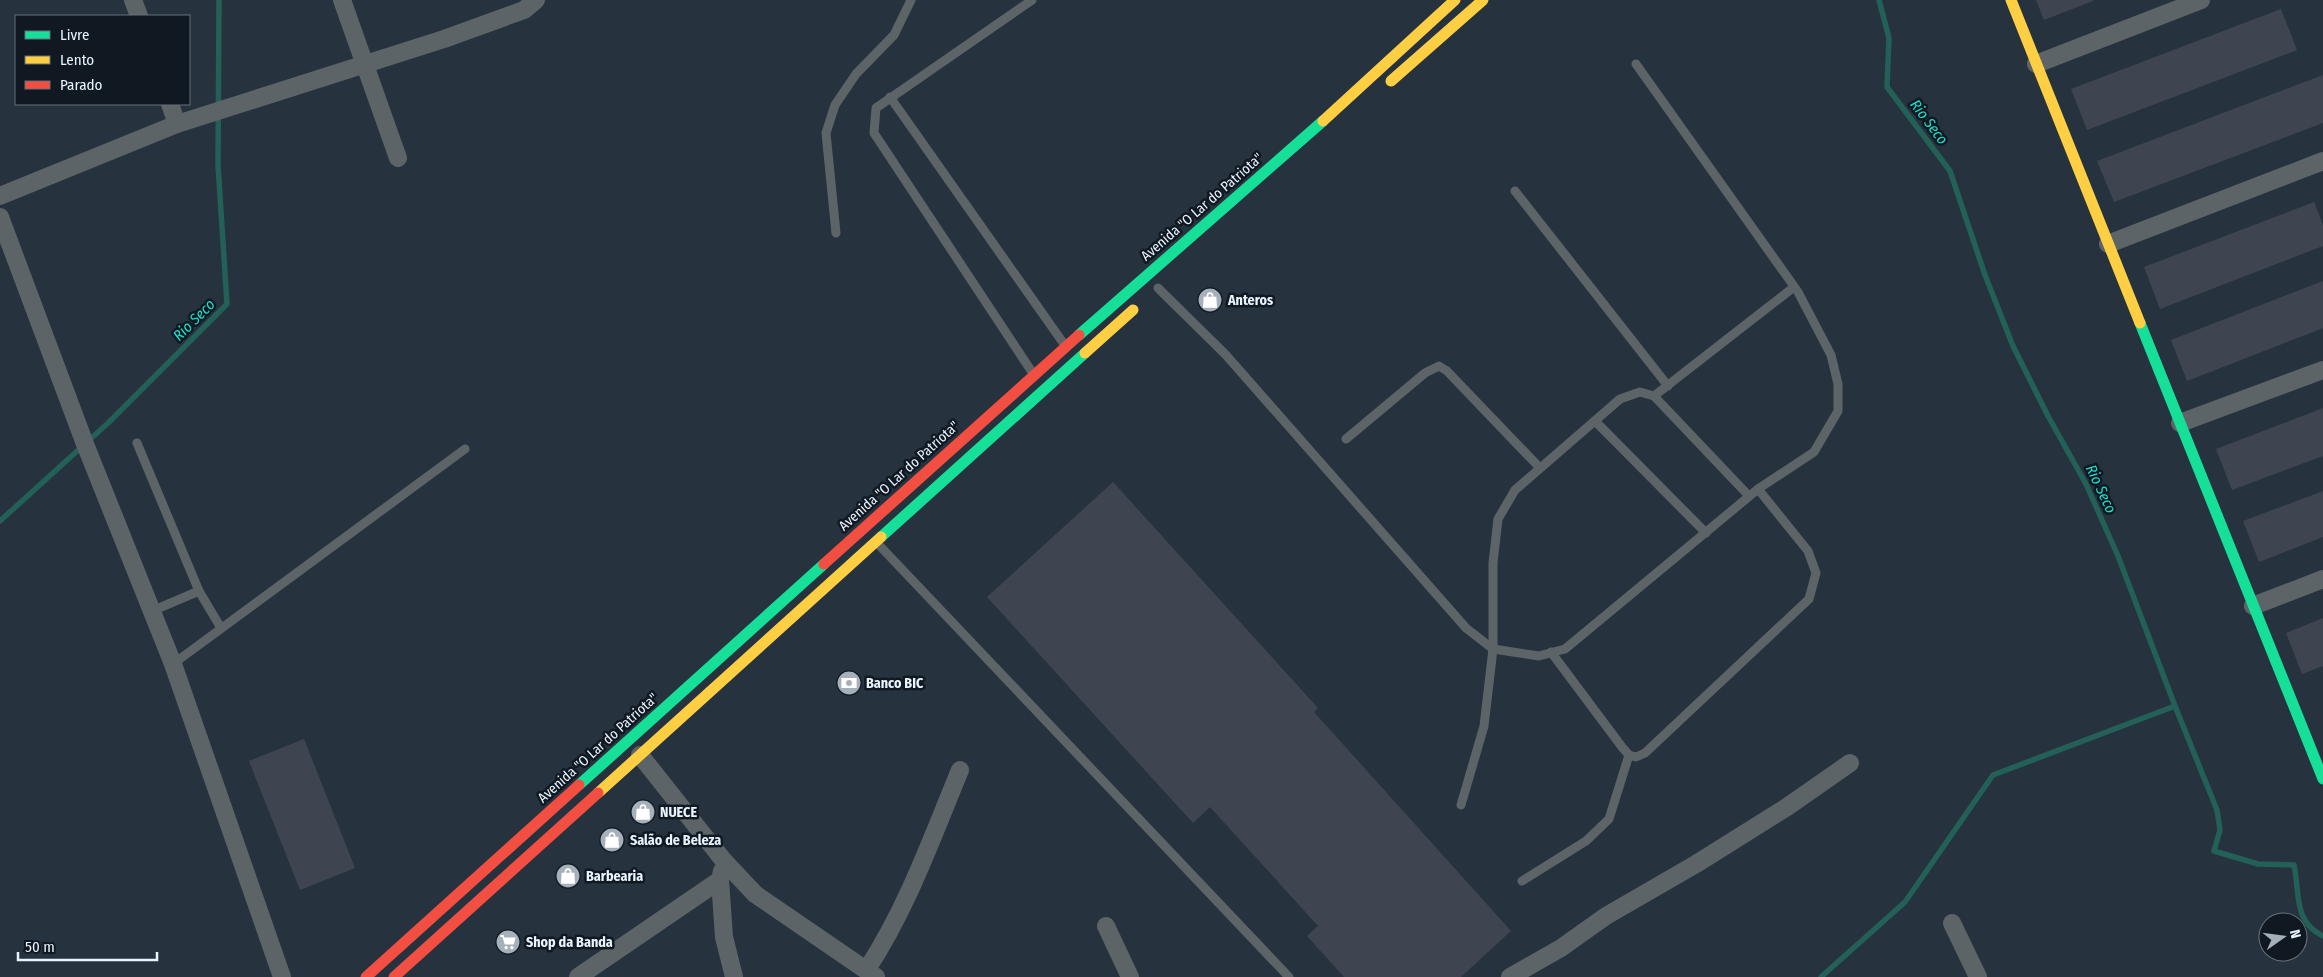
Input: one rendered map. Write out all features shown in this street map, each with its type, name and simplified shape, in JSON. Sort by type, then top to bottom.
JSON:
[{"type":"main road","name":"Avenida \"O Lar do Patriota\"","points":[[366,977],[1034,374],[1274,165],[1455,0]]},
{"type":"main road","points":[[1379,92],[1483,0]]},
{"type":"main road","points":[[2011,0],[2323,778]]},
{"type":"main road","points":[[394,977],[1155,291]]},
{"type":"street","points":[[133,0],[139,15]]},
{"type":"street","points":[[342,0],[398,158]]},
{"type":"street","points":[[0,196],[177,124],[444,39],[524,10],[536,0]]},
{"type":"street","points":[[2036,64],[2202,0]]},
{"type":"street","points":[[170,105],[177,124]]},
{"type":"street","points":[[2108,244],[2323,161]]},
{"type":"street","points":[[0,217],[85,444],[173,664],[282,977]]},
{"type":"street","points":[[2180,423],[2323,370]]},
{"type":"street","points":[[2254,606],[2323,579]]},
{"type":"street","points":[[640,754],[724,861],[755,894],[872,973],[960,770]]},
{"type":"street","points":[[1510,977],[1561,948],[1606,916],[1779,812],[1850,763]]},
{"type":"street","points":[[724,861],[720,880],[724,937],[734,977]]},
{"type":"street","points":[[578,977],[720,880]]},
{"type":"street","points":[[1952,923],[1978,977]]},
{"type":"street","points":[[1106,926],[1130,977]]},
{"type":"lane","points":[[836,233],[826,133],[835,105],[856,74],[894,35],[911,0]]},
{"type":"lane","points":[[1032,0],[876,108],[874,133],[1034,374]]},
{"type":"lane","points":[[1155,291],[1226,355],[1466,628],[1493,650],[1539,656],[1565,649],[1758,489],[1814,452],[1838,412],[1838,384],[1832,355],[1794,287],[1636,64]]},
{"type":"lane","points":[[890,97],[1066,346]]},
{"type":"lane","points":[[1515,191],[1668,386]]},
{"type":"lane","points":[[1654,396],[1794,287]]},
{"type":"lane","points":[[1346,439],[1425,373],[1439,366],[1447,371],[1540,468]]},
{"type":"lane","points":[[1462,805],[1484,726],[1493,650],[1492,563],[1498,519],[1515,490],[1620,399],[1640,392],[1654,396],[1750,496]]},
{"type":"lane","points":[[1595,421],[1706,533]]},
{"type":"lane","points":[[137,443],[199,591],[221,628]]},
{"type":"lane","points":[[173,664],[465,449]]},
{"type":"lane","points":[[1551,652],[1629,755],[1636,757],[1645,753],[1809,599],[1816,573],[1808,551],[1758,489]]},
{"type":"lane","points":[[876,542],[1289,977]]},
{"type":"lane","points":[[152,610],[199,591]]},
{"type":"lane","points":[[1522,881],[1586,841],[1609,819],[1629,755]]},
{"type":"building","points":[[2036,0],[2092,0],[2093,1],[2044,20]]},
{"type":"building","points":[[2281,9],[2297,50],[2087,130],[2071,89]]},
{"type":"building","points":[[2323,75],[2323,123],[2114,202],[2097,161]]},
{"type":"building","points":[[2314,202],[2323,225],[2323,246],[2160,309],[2144,267]]},
{"type":"building","points":[[2323,281],[2323,328],[2187,381],[2171,340]]},
{"type":"building","points":[[2323,408],[2323,456],[2232,490],[2216,449]]},
{"type":"building","points":[[1113,482],[1318,708],[1314,712],[1511,931],[1461,977],[1344,977],[1307,936],[1318,926],[1210,807],[1193,823],[987,597]]},
{"type":"building","points":[[2323,491],[2323,537],[2259,562],[2243,521]]},
{"type":"building","points":[[2323,618],[2323,666],[2302,674],[2286,633]]},
{"type":"building","points":[[304,739],[355,868],[300,890],[249,761]]},
{"type":"waterway","name":"Rio Seco","points":[[0,521],[108,423],[227,304],[218,165],[219,0]]},
{"type":"waterway","name":"Rio Seco","points":[[1879,0],[1889,38],[1887,87],[1950,171],[1985,275],[2013,346],[2048,416],[2086,484],[2118,556],[2217,810],[2220,830],[2214,851],[2258,864],[2294,865],[2302,915],[2313,930],[2323,936]]},
{"type":"waterway","points":[[1821,977],[1905,902],[1993,775],[2175,706]]},
{"type":"traffic: fast","points":[[1079,335],[1323,121]]},
{"type":"traffic: fast","points":[[2140,323],[2323,779]]},
{"type":"traffic: fast","points":[[881,537],[1085,353]]},
{"type":"traffic: fast","points":[[579,785],[824,564]]},
{"type":"traffic: slow","points":[[1323,121],[1455,0]]},
{"type":"traffic: slow","points":[[1391,81],[1483,0]]},
{"type":"traffic: slow","points":[[2011,0],[2140,323]]},
{"type":"traffic: slow","points":[[1085,353],[1133,310]]},
{"type":"traffic: slow","points":[[598,793],[881,537]]},
{"type":"traffic: jam","points":[[824,564],[1079,335]]},
{"type":"traffic: jam","points":[[366,977],[579,785]]},
{"type":"traffic: jam","points":[[394,977],[598,793]]},
{"type":"place","name":"Anteros","points":[[1210,300]]},
{"type":"place","name":"Banco BIC","points":[[849,683]]},
{"type":"place","name":"NUECE","points":[[643,812]]},
{"type":"place","name":"Salão de Beleza","points":[[612,840]]},
{"type":"place","name":"Barbearia","points":[[568,876]]},
{"type":"place","name":"Shop da Banda","points":[[508,942]]}]
